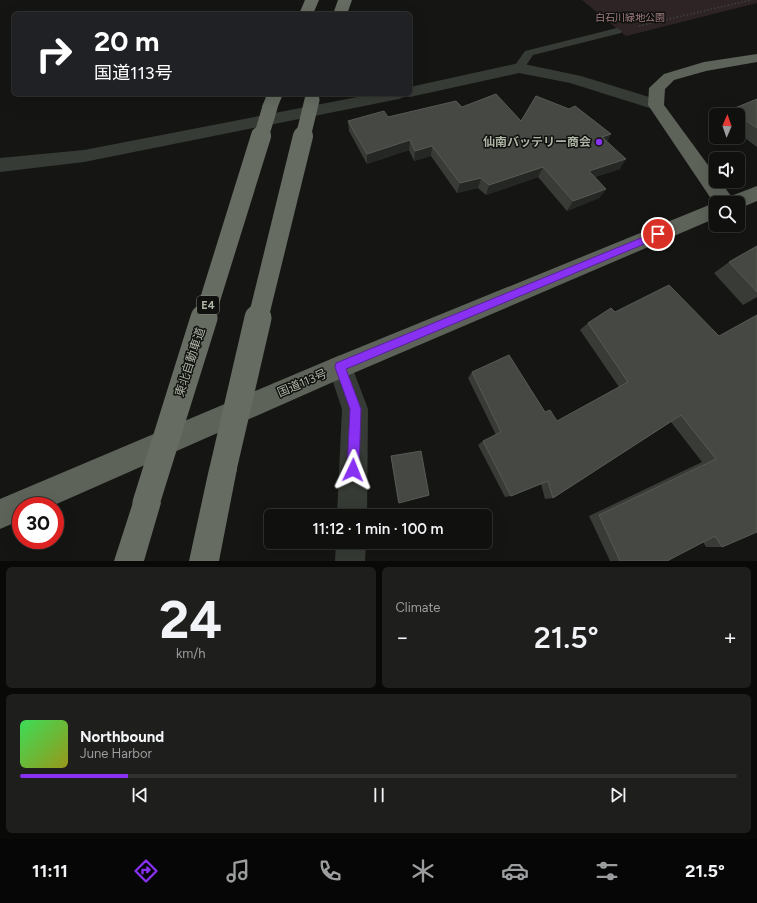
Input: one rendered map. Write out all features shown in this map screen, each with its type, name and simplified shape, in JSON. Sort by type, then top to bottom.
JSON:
[{"type":"highway","points":[[307,12],[312,0]]},
{"type":"highway","points":[[341,12],[345,0]]},
{"type":"highway","points":[[720,196],[656,105],[657,88],[669,77],[704,67],[757,58]]},
{"type":"highway","name":"東北自動車道","points":[[128,561],[274,96]]},
{"type":"highway","points":[[204,561],[223,468],[276,244],[313,96]]},
{"type":"highway","points":[[745,198],[757,193]]},
{"type":"highway","name":"国道113号","points":[[0,514],[340,367],[709,213]]},
{"type":"street","points":[[412,92],[518,68],[575,79],[656,105]]},
{"type":"street","points":[[0,165],[84,156],[388,96]]},
{"type":"street","points":[[340,367],[355,409],[352,509]]},
{"type":"street","points":[[350,561],[351,549]]},
{"type":"lane","points":[[518,68],[529,53],[617,31]]},
{"type":"path","points":[[617,31],[751,0]]},
{"type":"green space","name":"白石川緑地公園","points":[[582,0],[757,0],[757,3],[626,36]]},
{"type":"building","points":[[496,94],[521,121],[536,96],[569,109],[575,106],[611,134],[602,137],[626,159],[589,171],[606,189],[573,201],[543,167],[489,185],[481,178],[460,183],[432,146],[415,151],[410,140],[367,154],[348,121],[384,111],[388,117],[456,101],[462,107]]},
{"type":"building","points":[[757,99],[757,128],[745,120],[745,108],[735,108]]},
{"type":"building","points":[[757,246],[757,292],[729,262]]},
{"type":"building","points":[[669,285],[719,336],[757,315],[757,532],[722,547],[715,536],[667,561],[620,561],[599,515],[716,459],[681,415],[553,498],[548,481],[511,496],[483,441],[501,432],[472,372],[509,355],[545,412],[550,410],[557,421],[628,382],[588,323],[611,308],[615,312]]},
{"type":"building","points":[[421,451],[429,495],[399,503],[391,456]]},
{"type":"place","name":"仙南バッテリー商会","points":[[599,142]]},
{"type":"route","points":[[353,470],[355,409],[340,367],[658,234]]}]
